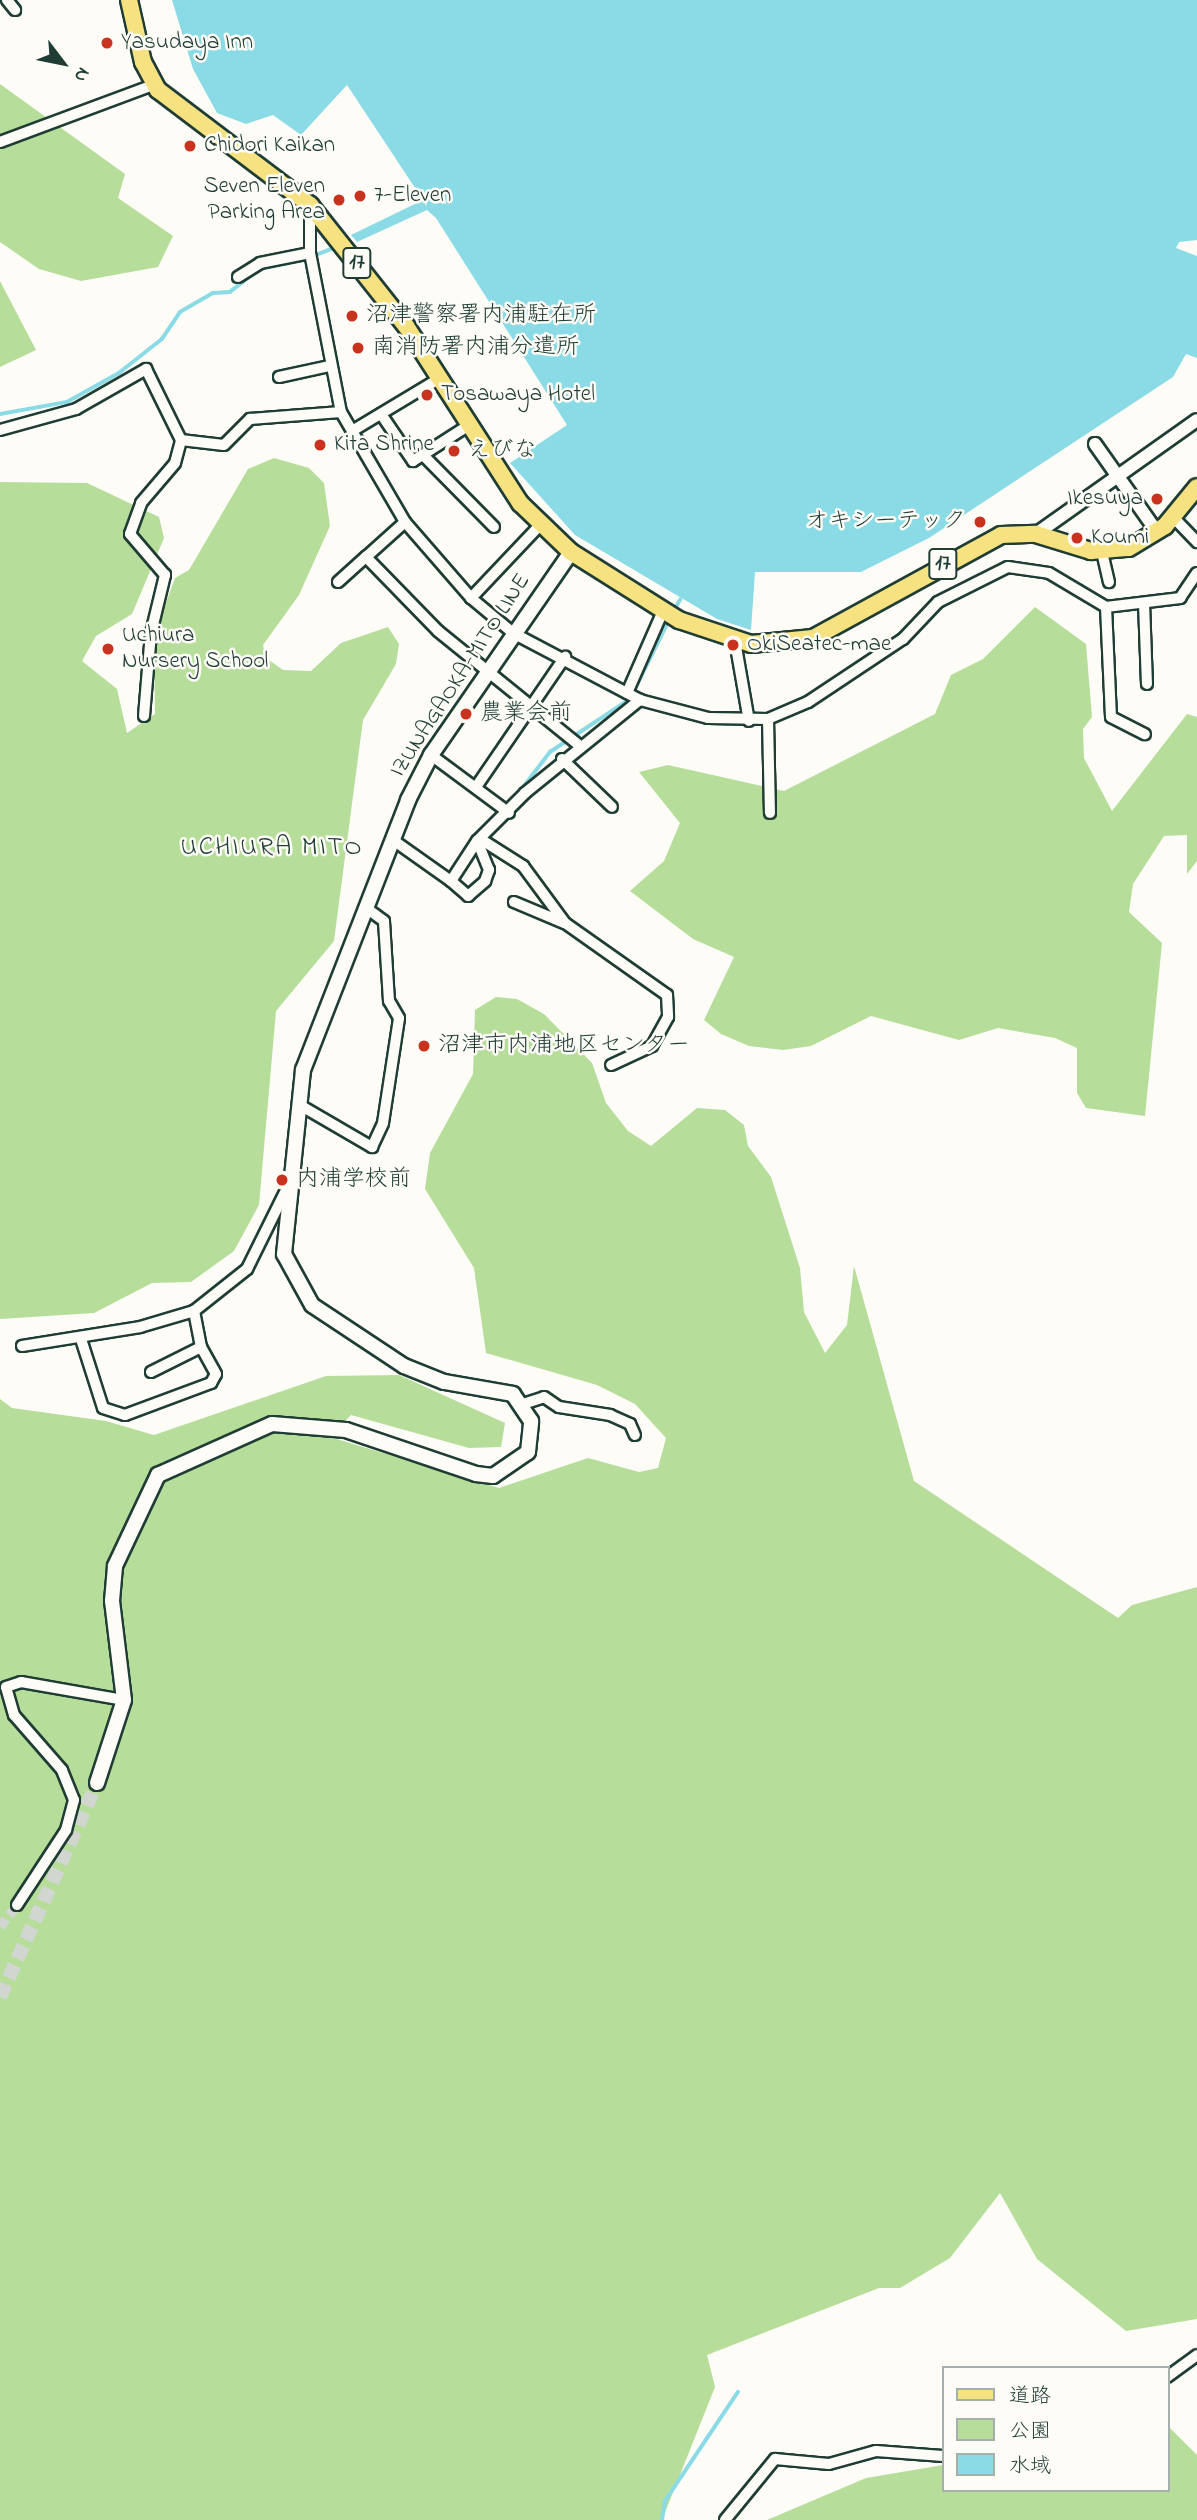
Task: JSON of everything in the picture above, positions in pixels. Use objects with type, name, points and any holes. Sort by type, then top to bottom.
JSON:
[{"type":"main road","points":[[129,0],[153,85]]},
{"type":"main road","name":"17","points":[[153,85],[310,205],[406,326],[466,427],[540,525],[571,552],[679,620],[735,641],[771,644],[829,632],[984,543],[1036,534],[1102,552]]},
{"type":"main road","points":[[1102,552],[1157,533],[1197,487]]},
{"type":"main road","name":"IZUNAGAOKA-MITO LINE","points":[[523,1405],[513,1394],[421,1375],[312,1305],[284,1254],[288,1186],[303,1070],[393,841],[431,755],[571,552]]},
{"type":"main road","points":[[97,1783],[124,1700],[112,1601],[115,1566],[158,1475],[272,1424],[310,1422],[493,1476],[528,1452],[533,1433],[523,1405]]},
{"type":"street","points":[[7,0],[15,10]]},
{"type":"street","points":[[0,142],[153,85]]},
{"type":"street","points":[[310,205],[310,253],[328,366],[341,412],[405,522],[471,598],[513,633],[565,657],[640,700],[708,718],[749,721],[768,719],[808,702],[903,639],[938,602],[1008,567],[1049,573],[1105,607],[1180,598],[1197,573]]},
{"type":"street","points":[[238,277],[260,263],[310,253]]},
{"type":"street","points":[[279,377],[328,366]]},
{"type":"street","points":[[0,430],[76,409],[121,377],[146,369],[181,440],[175,463],[141,503],[130,534],[165,575],[150,633],[144,716]]},
{"type":"street","points":[[352,431],[437,380]]},
{"type":"street","points":[[181,440],[224,445],[250,419],[341,412]]},
{"type":"street","points":[[381,414],[413,461],[466,427]]},
{"type":"street","points":[[1036,534],[1197,420]]},
{"type":"street","points":[[1095,444],[1157,533]]},
{"type":"street","points":[[423,455],[494,527]]},
{"type":"street","points":[[1173,517],[1197,542]]},
{"type":"street","points":[[338,582],[405,522]]},
{"type":"street","points":[[471,598],[540,525]]},
{"type":"street","points":[[1102,552],[1109,582]]},
{"type":"street","points":[[366,557],[487,672],[534,705],[579,745]]},
{"type":"street","points":[[1144,603],[1147,684]]},
{"type":"street","points":[[1105,607],[1111,718],[1144,734]]},
{"type":"street","points":[[627,693],[663,611]]},
{"type":"street","points":[[735,641],[749,721]]},
{"type":"street","points":[[476,787],[565,657]]},
{"type":"street","points":[[451,881],[480,840],[562,759],[640,700]]},
{"type":"street","points":[[768,719],[770,813]]},
{"type":"street","points":[[431,755],[509,813]]},
{"type":"street","points":[[562,759],[612,807]]},
{"type":"street","points":[[393,841],[468,896],[485,881],[489,870],[480,840]]},
{"type":"street","points":[[480,840],[523,866],[565,923]]},
{"type":"street","points":[[514,902],[565,923],[656,987],[671,1005],[652,1046],[611,1065]]},
{"type":"street","points":[[298,1104],[372,1147],[383,1124],[399,1018],[389,1001],[384,921],[366,908]]},
{"type":"street","points":[[22,1346],[81,1339],[194,1311],[247,1269],[288,1186]]},
{"type":"street","points":[[81,1339],[103,1408],[125,1415],[211,1383],[216,1374],[201,1347],[194,1311]]},
{"type":"street","points":[[151,1372],[201,1347]]},
{"type":"street","points":[[523,1405],[544,1397],[559,1407],[610,1415],[630,1424],[635,1435]]},
{"type":"street","points":[[17,1905],[66,1830],[74,1800],[62,1770],[15,1715],[6,1687],[21,1682],[124,1700]]},
{"type":"street","points":[[1169,2376],[1197,2355]]},
{"type":"street","points":[[725,2520],[775,2459],[829,2464],[876,2451],[942,2456]]},
{"type":"green space","points":[[0,84],[125,174],[118,198],[173,236],[158,267],[81,281],[39,269],[0,242]]},
{"type":"green space","points":[[0,281],[36,350],[0,367]]},
{"type":"green space","points":[[274,458],[309,468],[324,483],[330,526],[299,595],[263,645],[266,658],[283,670],[311,671],[341,643],[388,627],[399,644],[396,664],[363,720],[334,941],[276,1011],[259,1205],[234,1251],[191,1282],[152,1283],[94,1313],[0,1319],[0,482],[87,483],[159,517],[164,538],[132,614],[96,636],[82,661],[117,689],[127,733],[155,714],[154,636],[175,578],[189,570],[248,469]]},
{"type":"green space","points":[[1035,607],[1086,644],[1092,717],[1083,729],[1084,758],[1112,811],[1187,714],[1197,717],[1197,861],[1187,874],[1187,835],[1164,836],[1133,884],[1129,912],[1162,943],[1145,1116],[1086,1108],[1077,1093],[1077,1048],[1055,1038],[998,1028],[959,1040],[871,1016],[811,1046],[783,1050],[749,1046],[721,1034],[704,1020],[734,957],[693,939],[630,891],[664,861],[680,823],[639,772],[668,765],[784,791],[935,714],[951,675],[983,659]]},
{"type":"green space","points":[[496,997],[517,999],[544,1014],[592,1063],[606,1103],[628,1131],[651,1146],[697,1108],[725,1110],[744,1125],[748,1146],[771,1177],[800,1268],[804,1312],[825,1353],[847,1325],[854,1266],[914,1481],[1118,1618],[1132,1605],[1197,1587],[1197,2319],[1126,2331],[1037,2259],[1000,2193],[950,2258],[900,2288],[879,2288],[707,2355],[715,2387],[662,2520],[0,2520],[0,1399],[12,1408],[106,1421],[154,1435],[326,1376],[399,1375],[505,1423],[501,1447],[469,1448],[351,1415],[330,1437],[499,1488],[588,1458],[639,1472],[658,1468],[666,1438],[635,1404],[597,1385],[486,1353],[474,1268],[425,1189],[430,1153],[473,1074],[475,1010]]},
{"type":"green space","points":[[1169,2427],[1197,2455],[1197,2520],[767,2520],[866,2478],[942,2465],[942,2492],[1169,2492]]},
{"type":"water","points":[[172,0],[1197,0],[1197,240],[1179,242],[1176,248],[1197,256],[1197,358],[1186,354],[1173,377],[929,538],[861,572],[755,572],[751,630],[717,619],[575,535],[510,463],[567,425],[436,218],[427,210],[357,242],[351,235],[423,200],[347,85],[301,135],[273,115],[246,124],[217,113],[193,69]]},
{"type":"waterway","points":[[316,255],[333,248]]},
{"type":"waterway","points":[[0,414],[67,402],[119,373],[162,339],[180,312],[213,293],[230,292],[259,269],[304,260]]},
{"type":"waterway","points":[[674,610],[680,600]]},
{"type":"waterway","points":[[518,794],[550,752],[630,699],[669,620]]},
{"type":"waterway","points":[[662,2520],[665,2501],[738,2392]]},
{"type":"tunnel","points":[[0,1997],[97,1783]]},
{"type":"tunnel","points":[[0,1927],[17,1905]]},
{"type":"place","name":"Yasudaya Inn","points":[[107,43]]},
{"type":"place","name":"Chidori Kaikan","points":[[190,146]]},
{"type":"place","name":"7-Eleven","points":[[360,196]]},
{"type":"place","name":"Seven Eleven Parking Area","points":[[339,200]]},
{"type":"place","name":"沼津警察署内浦駐在所","points":[[352,316]]},
{"type":"place","name":"南消防署内浦分遣所","points":[[358,348]]},
{"type":"place","name":"Tosawaya Hotel","points":[[427,395]]},
{"type":"place","name":"Kita Shrine","points":[[320,445]]},
{"type":"place","name":"えびな","points":[[454,451]]},
{"type":"place","name":"Ikesuya","points":[[1157,499]]},
{"type":"place","name":"オキシーテック","points":[[980,522]]},
{"type":"place","name":"Koumi","points":[[1077,538]]},
{"type":"place","name":"OkiSeatec-mae","points":[[733,645]]},
{"type":"place","name":"Uchiura Nursery School","points":[[108,649]]},
{"type":"place","name":"農業会前","points":[[466,714]]},
{"type":"place","name":"沼津市内浦地区センター","points":[[424,1046]]},
{"type":"place","name":"内浦学校前","points":[[282,1180]]},
{"type":"district","name":"UCHIURA MITO","points":[[272,849]]}]
